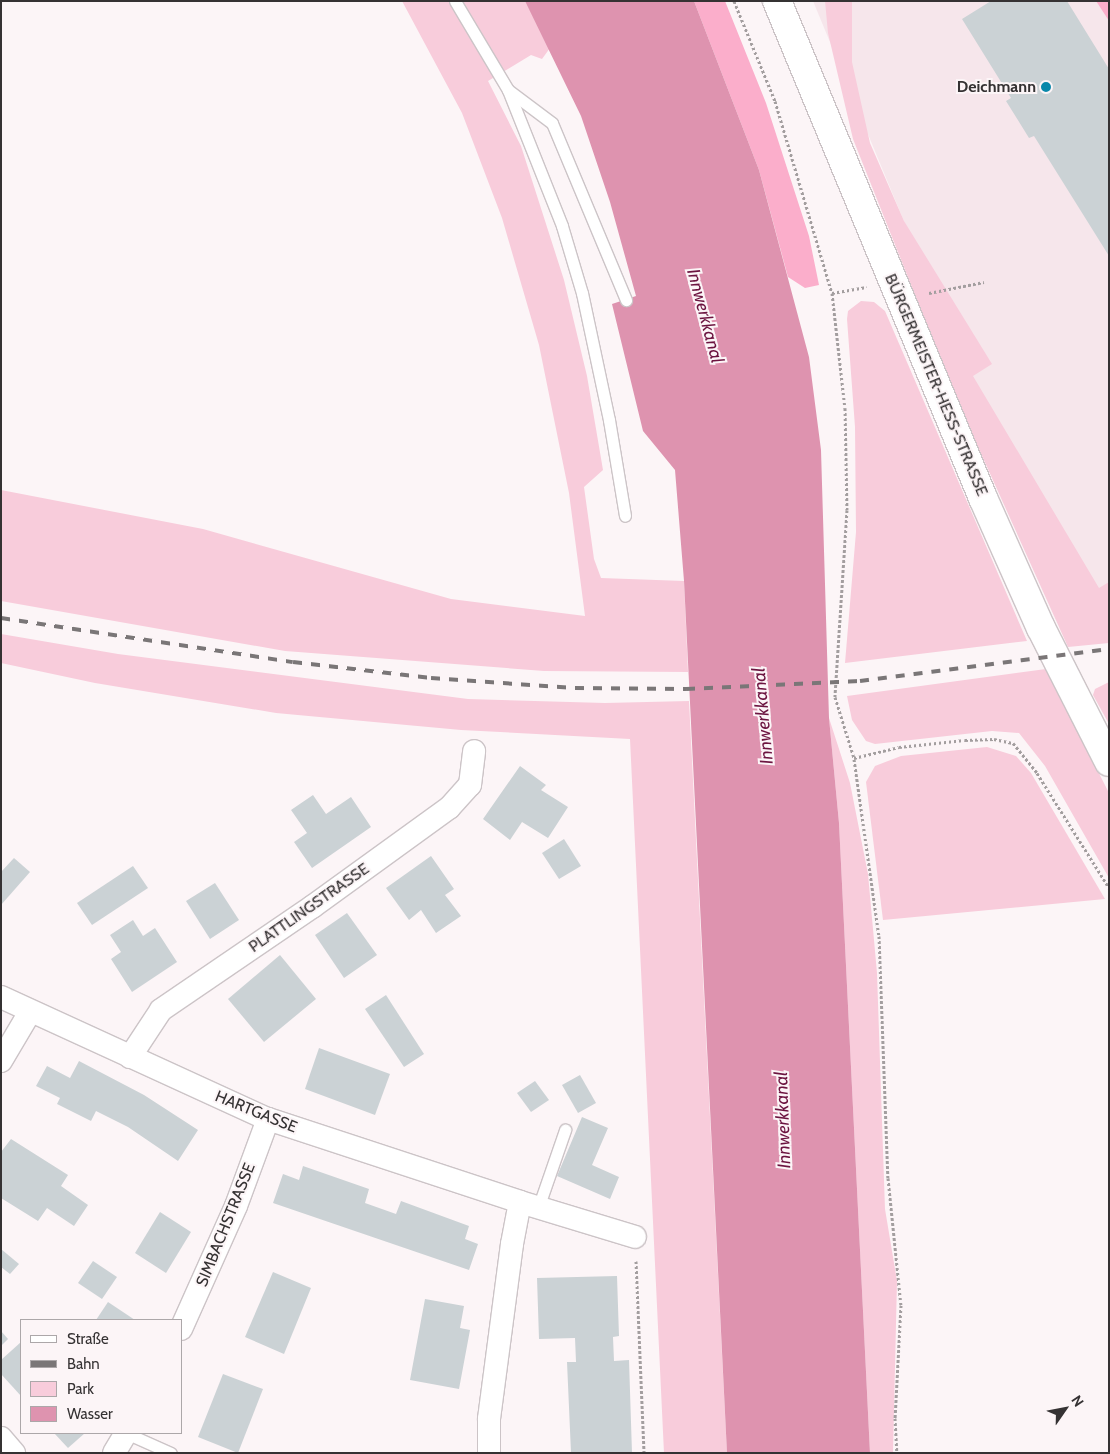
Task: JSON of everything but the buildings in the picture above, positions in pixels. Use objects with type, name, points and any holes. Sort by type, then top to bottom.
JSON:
[{"type":"main road","name":"BÜRGERMEISTER-HESS-STRASSE","points":[[777,1],[892,282],[1041,628],[1109,762]]},
{"type":"street","name":"PLATTLINGSTRASSE","points":[[130,1057],[160,1010],[312,907],[449,808],[470,785],[474,751]]},
{"type":"street","name":"HARTGASSE","points":[[1,997],[268,1120],[529,1205],[635,1237]]},
{"type":"street","points":[[1,1060],[30,1012]]},
{"type":"street","name":"SIMBACHSTRASSE","points":[[182,1327],[236,1206],[268,1120]]},
{"type":"street","points":[[488,1453],[490,1409],[529,1205]]},
{"type":"street","points":[[114,1453],[125,1434]]},
{"type":"street","points":[[1,1438],[14,1453]]},
{"type":"lane","points":[[455,1],[508,90],[562,226],[582,293],[609,420],[625,516]]},
{"type":"lane","points":[[508,90],[552,123],[626,300]]},
{"type":"lane","points":[[529,1205],[565,1130]]},
{"type":"lane","points":[[128,1434],[172,1453]]},
{"type":"path","points":[[734,1],[775,100],[809,207],[832,293],[845,408],[847,510],[835,696],[854,758],[879,936],[888,1178],[901,1305],[895,1418],[897,1453]]},
{"type":"path","points":[[832,293],[892,282],[916,285],[931,294],[984,282]]},
{"type":"path","points":[[854,758],[899,748],[965,740],[994,739],[1013,743],[1037,773],[1109,888]]},
{"type":"path","points":[[635,1237],[644,1453]]},
{"type":"shaded area","points":[[694,1],[725,1],[766,103],[809,236],[819,285],[805,288],[788,277],[759,170]]},
{"type":"shaded area","points":[[813,1],[1096,1],[1109,21],[1109,609],[967,374]]},
{"type":"shaded area","points":[[1096,1],[1109,1],[1109,21]]},
{"type":"green space","points":[[402,1],[525,1],[550,48],[542,59],[531,55],[488,81],[521,146],[564,280],[587,376],[603,470],[584,487],[594,559],[601,578],[684,581],[688,672],[544,671],[285,651],[1,601],[1,490],[203,529],[451,599],[585,616],[569,493],[539,345],[502,218],[462,113]]},
{"type":"green space","points":[[825,1],[852,1],[852,62],[870,143],[904,221],[992,364],[973,376],[1099,588],[1109,582],[1109,643],[1068,647],[956,398],[853,139],[828,33]]},
{"type":"green space","points":[[861,301],[874,302],[885,311],[1027,641],[845,663],[856,532],[855,427],[847,319],[848,311]]},
{"type":"green space","points":[[1,634],[118,654],[468,699],[605,703],[689,701],[727,1453],[664,1453],[630,739],[461,730],[276,713],[95,683],[1,663]]},
{"type":"green space","points":[[1046,669],[1109,793],[1109,878],[1045,766],[1019,733],[992,731],[875,744],[866,741],[852,720],[847,696]]},
{"type":"green space","points":[[1109,682],[1109,724],[1093,695],[1095,689]]},
{"type":"green space","points":[[829,718],[850,783],[868,874],[877,973],[885,1209],[897,1281],[893,1453],[870,1453],[839,823]]},
{"type":"green space","points":[[987,747],[1016,756],[1031,773],[1105,899],[883,920],[866,782],[875,766],[901,756]]},
{"type":"water","name":"Innwerkkanal","points":[[525,1],[694,1],[759,170],[809,357],[821,450],[829,718],[839,823],[870,1453],[727,1453],[684,581],[675,470],[643,431],[612,304],[636,296],[610,202],[581,116]]},
{"type":"railway","points":[[1,618],[293,662],[431,678],[575,688],[686,689],[860,681],[1109,649]]},
{"type":"place","name":"Deichmann","points":[[1046,87]]}]
